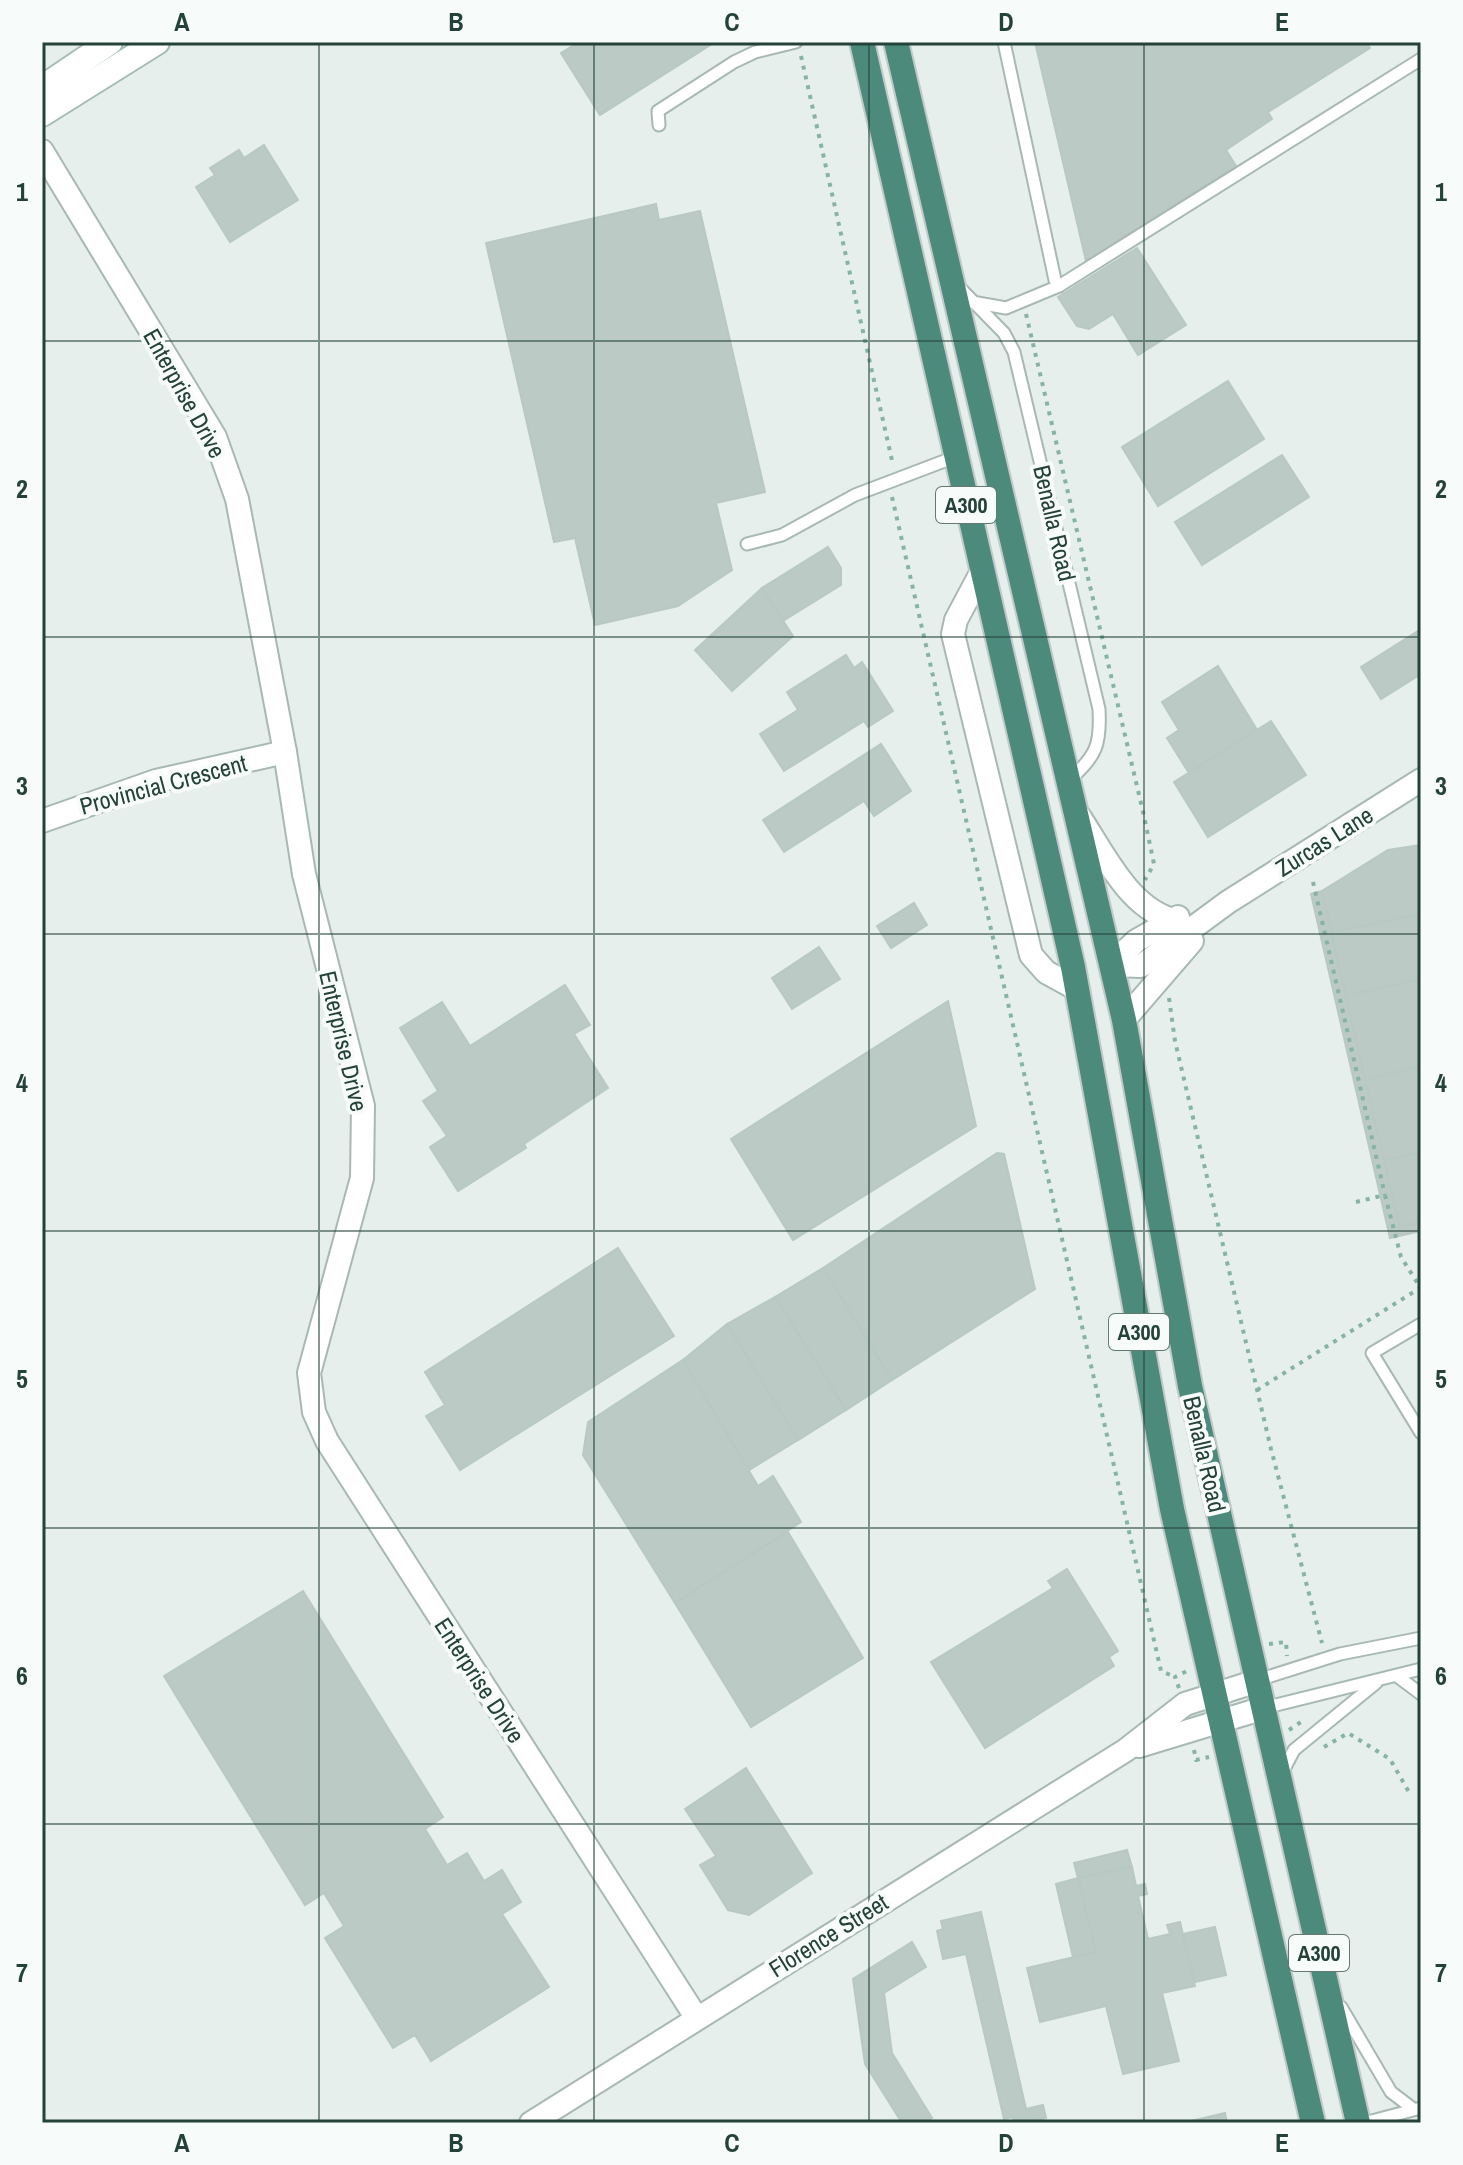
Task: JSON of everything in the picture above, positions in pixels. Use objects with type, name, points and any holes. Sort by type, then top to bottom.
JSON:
[{"type":"highway","name":"Benalla Road","points":[[862,42],[1075,978],[1164,1469],[1313,2123]]},
{"type":"highway","name":"Benalla Road","points":[[896,43],[1124,1020],[1177,1322],[1358,2123]]},
{"type":"highway","points":[[955,457],[967,445],[981,405]]},
{"type":"highway","points":[[1075,978],[1111,965]]},
{"type":"main road","points":[[42,88],[110,42]]},
{"type":"main road","points":[[42,114],[157,42]]},
{"type":"street","name":"Enterprise Drive","points":[[42,151],[215,437],[237,499],[285,752],[304,874],[363,1106],[362,1178],[309,1373],[314,1412],[327,1441],[696,2017]]},
{"type":"street","points":[[981,573],[956,620],[953,634],[1031,955],[1046,972],[1075,978]]},
{"type":"street","name":"Provincial Crescent","points":[[42,821],[156,781],[285,752]]},
{"type":"street","name":"Zurcas Lane","points":[[1111,965],[1141,966],[1228,902],[1421,780]]},
{"type":"street","points":[[1076,812],[1137,899],[1153,914],[1170,919]]},
{"type":"street","name":"Zurcas Lane","points":[[1111,965],[1136,941],[1170,919],[1228,902]]},
{"type":"street","name":"Zurcas Lane","points":[[1124,1020],[1228,902]]},
{"type":"street","name":"Florence Street","points":[[531,2123],[1126,1750],[1185,1704],[1257,1681]]},
{"type":"street","name":"Florence Street","points":[[1126,1750],[1264,1708]]},
{"type":"lane","points":[[659,125],[658,111],[734,62],[755,52],[797,42]]},
{"type":"lane","points":[[1004,42],[1055,280],[1059,286]]},
{"type":"lane","points":[[971,302],[1006,308],[1059,286],[1421,59]]},
{"type":"lane","name":"Benalla Road","points":[[951,277],[971,302],[1004,333],[1014,352],[1099,709],[1100,731],[1094,756],[1069,781]]},
{"type":"lane","points":[[747,544],[782,535],[855,495],[955,457]]},
{"type":"lane","points":[[1421,1324],[1372,1353],[1421,1433]]},
{"type":"lane","points":[[1257,1681],[1340,1654],[1421,1638]]},
{"type":"lane","points":[[1264,1708],[1421,1669]]},
{"type":"lane","points":[[1397,1676],[1421,1694]]},
{"type":"lane","points":[[1280,1783],[1284,1764],[1294,1750],[1380,1680]]},
{"type":"lane","points":[[1325,1979],[1391,2092],[1416,2108]]},
{"type":"lane","points":[[1364,2123],[1416,2108]]},
{"type":"path","points":[[797,42],[896,479],[892,495],[1161,1671],[1175,1677]]},
{"type":"path","points":[[1257,1390],[1420,1288],[1401,1257],[1313,882]]},
{"type":"path","points":[[1169,998],[1175,1041],[1257,1390],[1323,1649]]},
{"type":"path","points":[[1356,1202],[1385,1195]]},
{"type":"path","points":[[1415,1278],[1421,1274]]},
{"type":"building","points":[[579,42],[715,42],[600,115],[561,53]]},
{"type":"building","points":[[1035,42],[1366,42],[1370,48],[1268,112],[1272,119],[1226,150],[1236,166],[1086,261]]},
{"type":"building","points":[[264,145],[298,200],[230,242],[196,187],[215,175],[210,168],[239,150],[244,158]]},
{"type":"building","points":[[656,204],[659,220],[700,211],[765,492],[716,503],[732,570],[678,606],[595,625],[575,538],[554,542],[486,243]]},
{"type":"building","points":[[1137,248],[1186,325],[1138,355],[1113,314],[1089,329],[1077,326],[1058,297]]},
{"type":"building","points":[[1228,381],[1264,439],[1158,506],[1122,447]]},
{"type":"building","points":[[1282,455],[1309,497],[1202,565],[1175,522]]},
{"type":"building","points":[[828,547],[841,568],[841,585],[783,621],[762,588]]},
{"type":"building","points":[[762,588],[793,636],[732,691],[695,650]]},
{"type":"building","points":[[1421,629],[1421,674],[1381,699],[1361,667]]},
{"type":"building","points":[[846,655],[854,668],[862,662],[893,711],[868,727],[864,721],[784,771],[760,734],[798,710],[787,692]]},
{"type":"building","points":[[1218,666],[1257,730],[1189,773],[1167,738],[1179,730],[1162,702]]},
{"type":"building","points":[[1271,721],[1306,775],[1208,837],[1174,782]]},
{"type":"building","points":[[881,744],[911,791],[874,816],[864,801],[784,852],[763,820]]},
{"type":"building","points":[[1421,845],[1421,914],[1331,932],[1322,891],[1388,850]]},
{"type":"building","points":[[1322,891],[1400,1227],[1421,1222],[1421,1231],[1390,1238],[1311,894]]},
{"type":"building","points":[[914,903],[927,925],[891,948],[877,926]]},
{"type":"building","points":[[1421,914],[1421,979],[1346,996],[1331,932]]},
{"type":"building","points":[[819,947],[840,979],[792,1009],[772,978]]},
{"type":"building","points":[[1421,979],[1421,1066],[1365,1080],[1346,996]]},
{"type":"building","points":[[565,985],[590,1025],[574,1034],[608,1088],[524,1144],[526,1148],[458,1191],[430,1147],[447,1136],[423,1101],[438,1091],[400,1028],[442,1002],[470,1046]]},
{"type":"building","points":[[948,1001],[976,1126],[793,1240],[731,1139]]},
{"type":"building","points":[[1421,1066],[1421,1153],[1384,1160],[1365,1080]]},
{"type":"building","points":[[997,1153],[1004,1154],[1035,1289],[892,1380],[823,1268]]},
{"type":"building","points":[[1421,1153],[1421,1222],[1400,1227],[1384,1160]]},
{"type":"building","points":[[618,1248],[674,1336],[460,1470],[426,1416],[445,1405],[425,1372]]},
{"type":"building","points":[[823,1268],[892,1380],[846,1410],[775,1297]]},
{"type":"building","points":[[775,1297],[846,1410],[798,1440],[727,1324]]},
{"type":"building","points":[[727,1324],[798,1440],[749,1470],[683,1360]]},
{"type":"building","points":[[683,1360],[758,1486],[773,1476],[801,1522],[675,1603],[583,1455],[588,1422]]},
{"type":"building","points":[[788,1532],[863,1658],[751,1727],[675,1603]]},
{"type":"building","points":[[1067,1569],[1118,1651],[1109,1657],[1114,1666],[985,1748],[931,1662],[1053,1588],[1048,1581]]},
{"type":"building","points":[[303,1591],[443,1817],[425,1829],[447,1865],[467,1853],[484,1881],[502,1870],[521,1902],[502,1914],[549,1987],[431,2061],[415,2035],[393,2048],[325,1938],[344,1926],[324,1893],[305,1905],[164,1676]]},
{"type":"building","points":[[746,1768],[812,1873],[749,1915],[728,1910],[700,1865],[716,1856],[685,1809]]},
{"type":"building","points":[[1127,1850],[1132,1867],[1078,1878],[1074,1863]]},
{"type":"building","points":[[1132,1867],[1136,1886],[1145,1884],[1147,1894],[1138,1896],[1148,1939],[1170,1934],[1167,1925],[1180,1922],[1195,1986],[1162,1993],[1179,2061],[1123,2074],[1106,2006],[1040,2022],[1027,1968],[1096,1952],[1078,1878]]},
{"type":"building","points":[[1078,1878],[1096,1952],[1073,1957],[1056,1884]]},
{"type":"building","points":[[981,1912],[1026,2109],[1043,2105],[1046,2118],[1025,2123],[1014,2123],[1013,2117],[1004,2119],[966,1954],[943,1959],[937,1931],[943,1929],[941,1921]]},
{"type":"building","points":[[1215,1927],[1226,1975],[1195,1982],[1183,1934]]},
{"type":"building","points":[[912,1942],[926,1967],[884,1993],[892,2053],[932,2118],[924,2123],[902,2123],[865,2064],[853,1979]]},
{"type":"building","points":[[1225,2113],[1227,2123],[1183,2123]]}]
